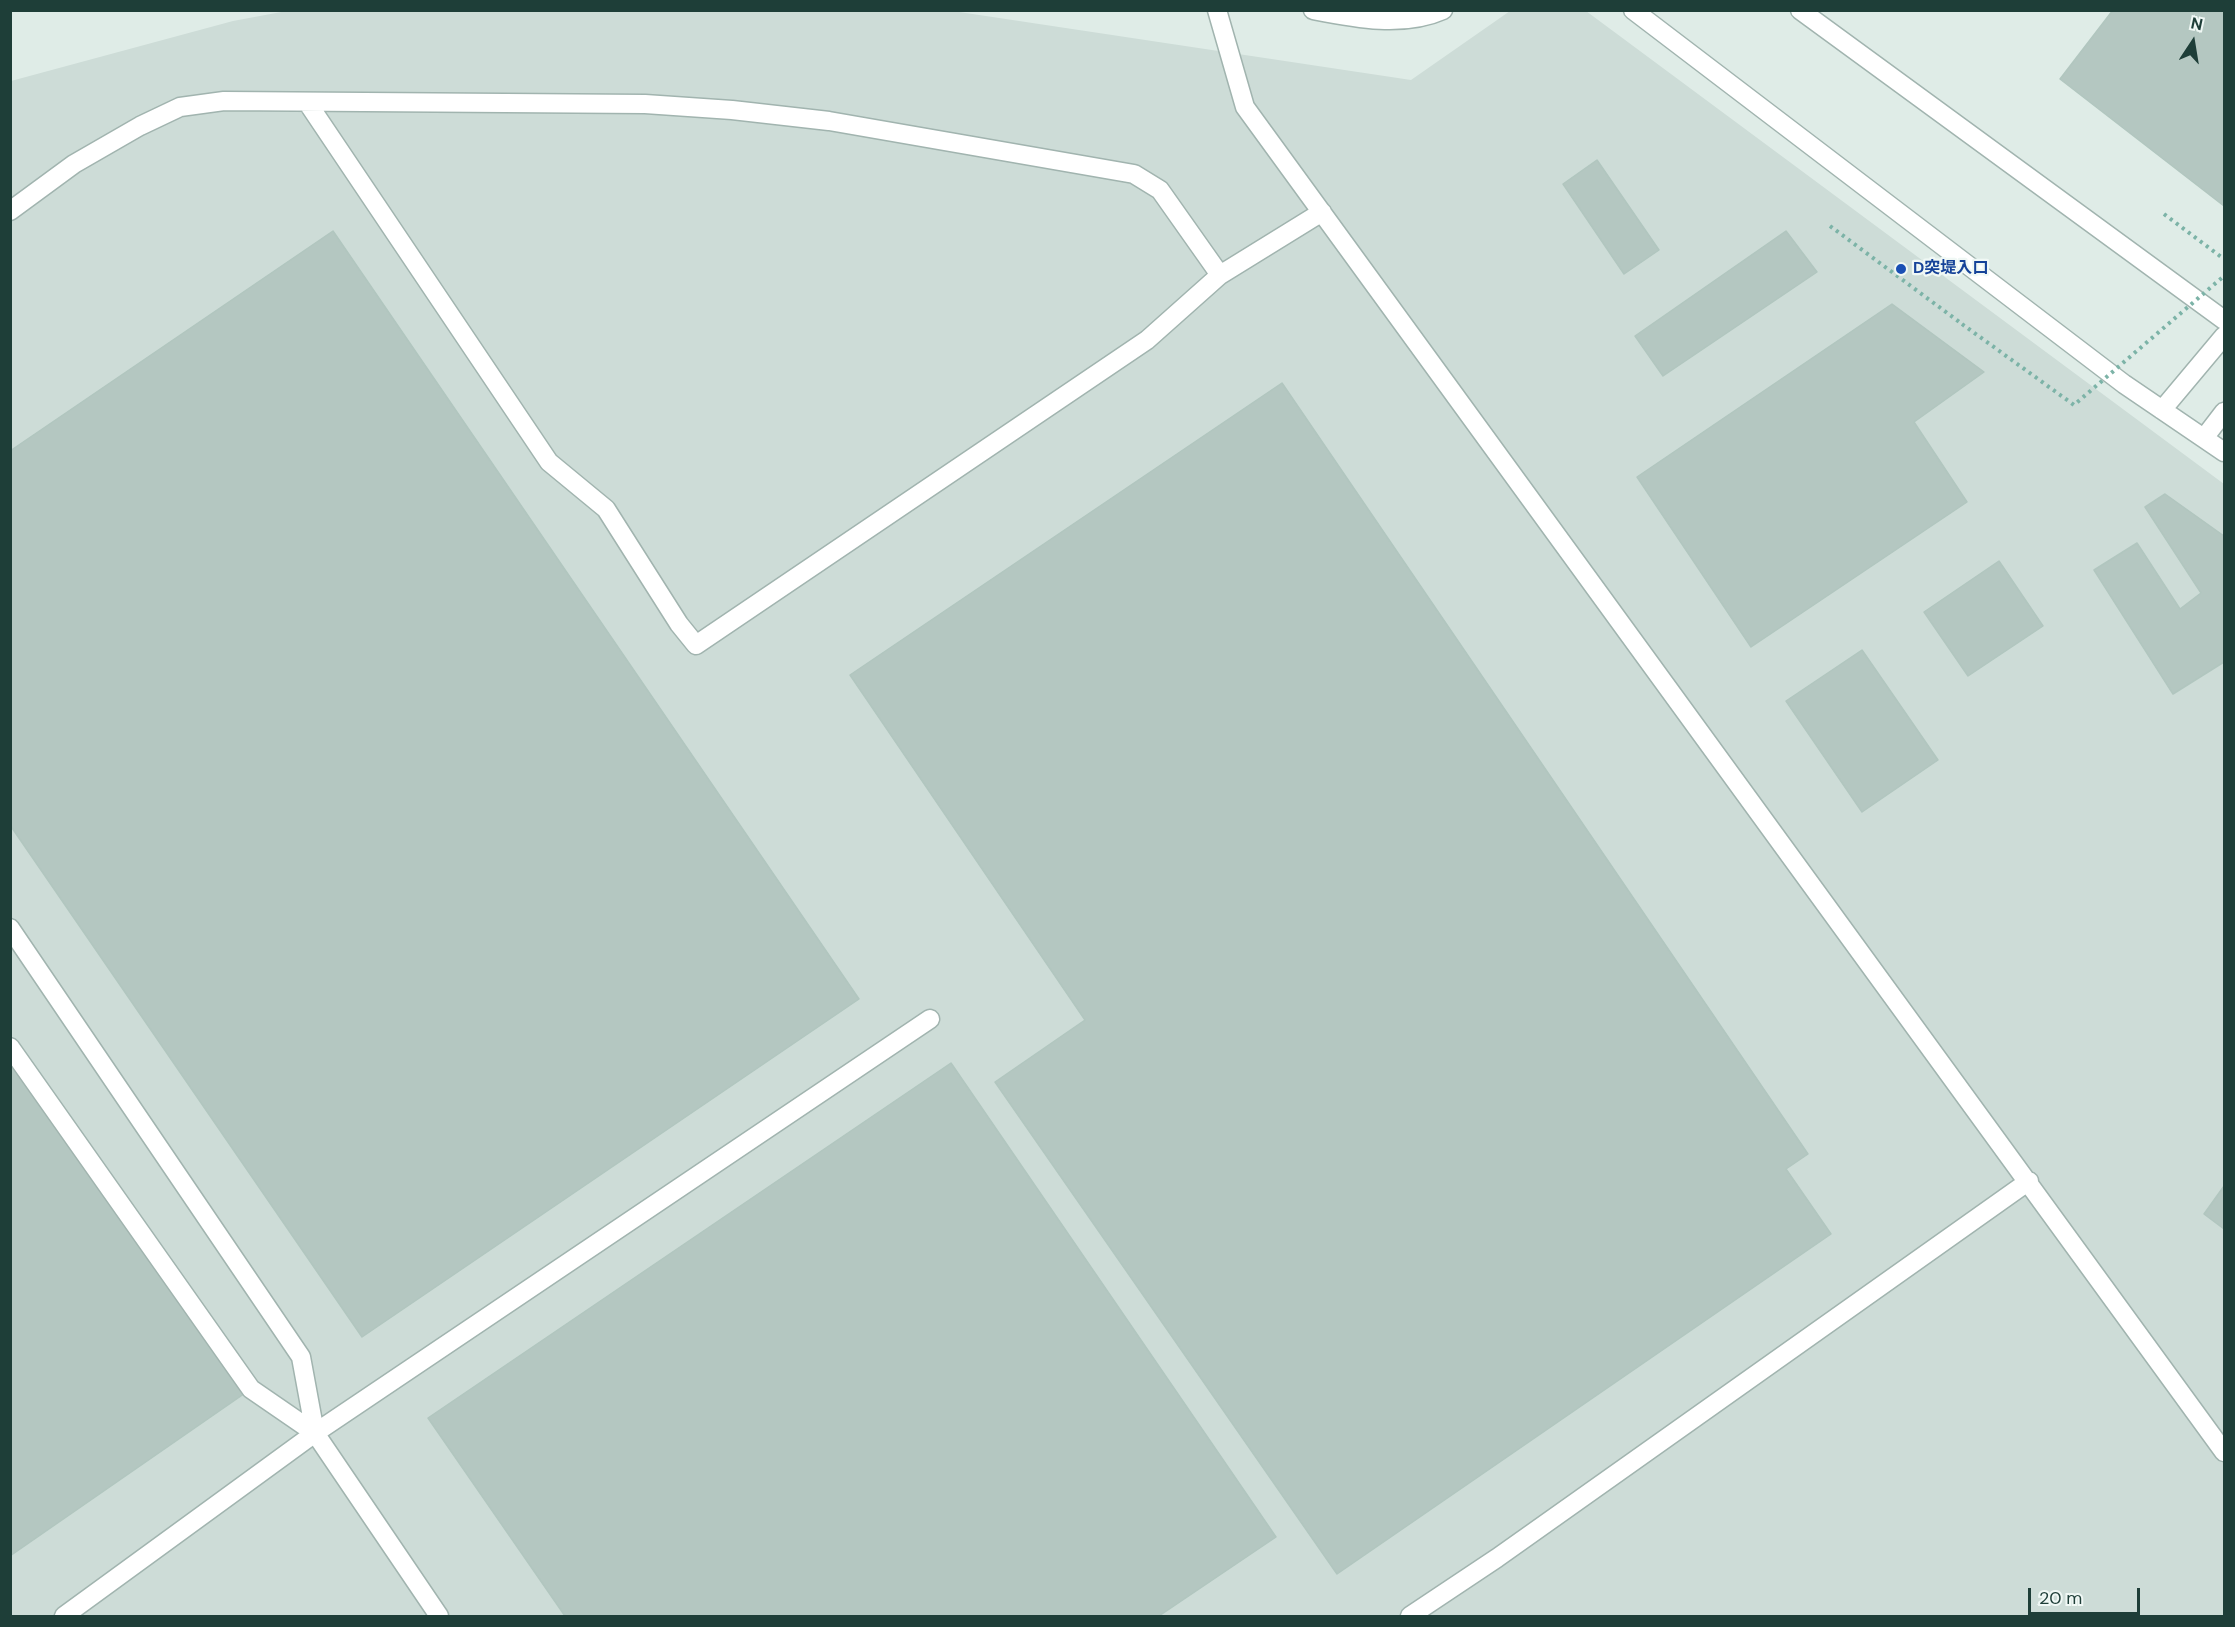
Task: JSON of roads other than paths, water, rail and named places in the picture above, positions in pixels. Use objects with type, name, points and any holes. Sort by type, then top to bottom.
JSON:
[{"type":"street","points":[[1217,10],[1245,107],[2030,1181],[2224,1452]]},
{"type":"street","points":[[1313,10],[1385,20],[1427,17],[1443,10]]},
{"type":"street","points":[[1633,10],[2162,410],[2224,453]]},
{"type":"street","points":[[1800,10],[2224,320]]},
{"type":"street","points":[[10,211],[74,164],[180,107],[224,101],[645,105],[732,110],[829,121],[1134,174],[1160,190],[1220,275]]},
{"type":"street","points":[[307,102],[549,462],[606,510],[696,645],[1147,340],[1220,275],[1322,212]]},
{"type":"street","points":[[2162,410],[2224,336]]},
{"type":"street","points":[[2204,438],[2224,412]]},
{"type":"street","points":[[10,928],[301,1357],[315,1433]]},
{"type":"street","points":[[64,1617],[315,1433],[930,1019]]},
{"type":"street","points":[[10,1047],[251,1389],[315,1433],[439,1617]]},
{"type":"street","points":[[1410,1617],[2030,1181]]},
{"type":"place","name":"D突堤入口","points":[[1901,269]]}]
